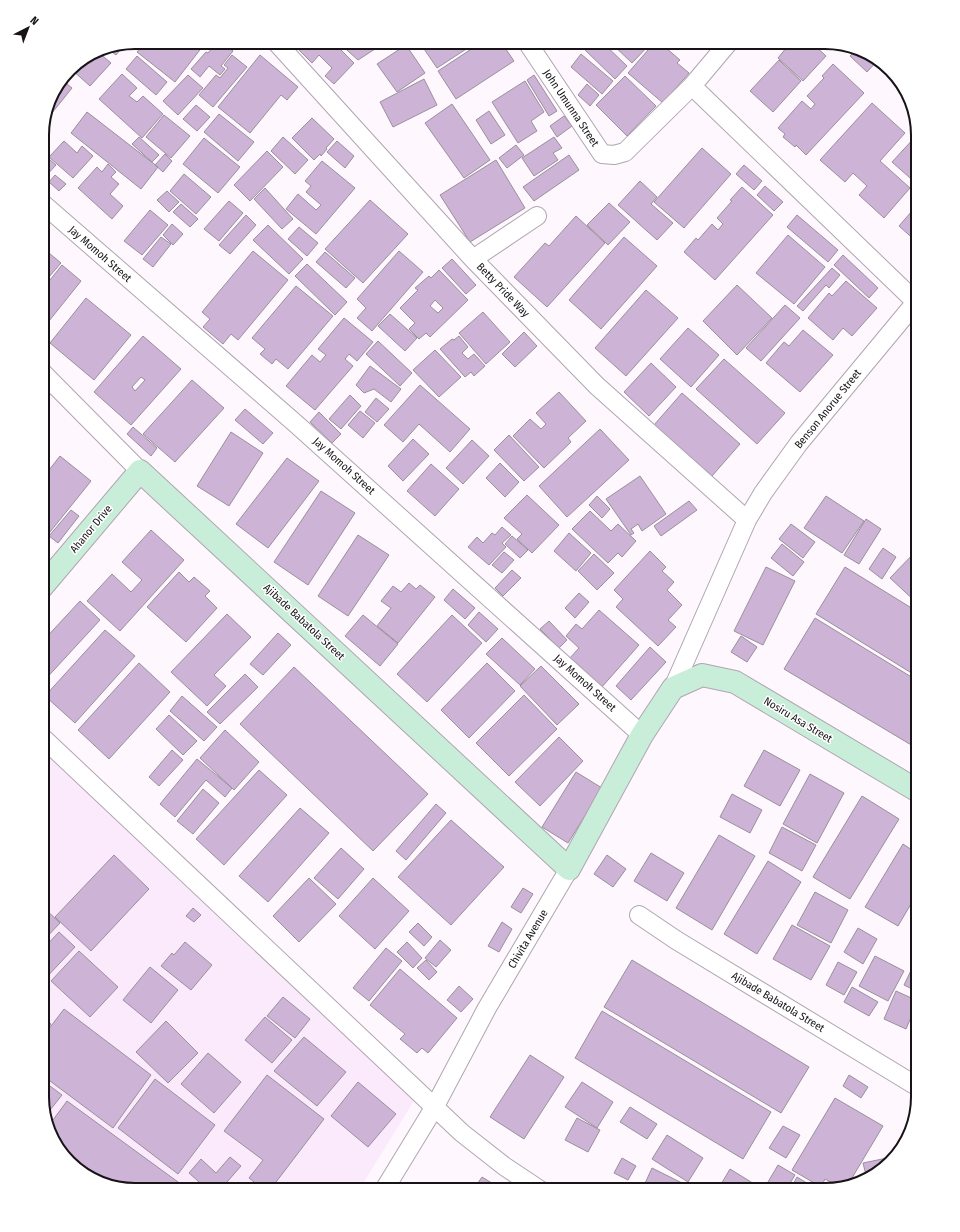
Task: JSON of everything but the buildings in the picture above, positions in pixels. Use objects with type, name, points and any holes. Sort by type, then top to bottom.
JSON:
[{"type":"street","name":"Betty Pride Way","points":[[282,49],[473,259],[597,386],[747,520]]},
{"type":"street","name":"John Umunna Street","points":[[532,49],[602,154],[614,155],[625,152],[692,86]]},
{"type":"street","points":[[723,49],[692,86],[911,297]]},
{"type":"street","name":"Jay Momoh Street","points":[[49,209],[296,422],[642,735]]},
{"type":"street","points":[[473,259],[537,216]]},
{"type":"street","name":"Benson Anorue Street","points":[[673,688],[747,520],[763,493],[799,443],[911,310]]},
{"type":"street","name":"Ajibade Babatola Street","points":[[49,387],[569,869]]},
{"type":"street","name":"Ahanor Drive","points":[[49,579],[140,471]]},
{"type":"street","name":"Nosiru Asa Street","points":[[673,688],[702,675],[735,682],[911,787]]},
{"type":"street","name":"Chivita Avenue","points":[[388,1183],[434,1108],[487,1008],[569,869],[642,735],[673,688]]},
{"type":"street","points":[[49,744],[434,1108],[468,1138],[504,1166],[530,1183]]},
{"type":"street","name":"Ajibade Babatola Street","points":[[638,915],[676,940],[911,1083]]},
{"type":"shaded area","points":[[49,758],[415,1099],[363,1183],[135,1183],[107,1178],[97,1174],[78,1162],[70,1154],[58,1135],[51,1114],[49,1097]]}]
